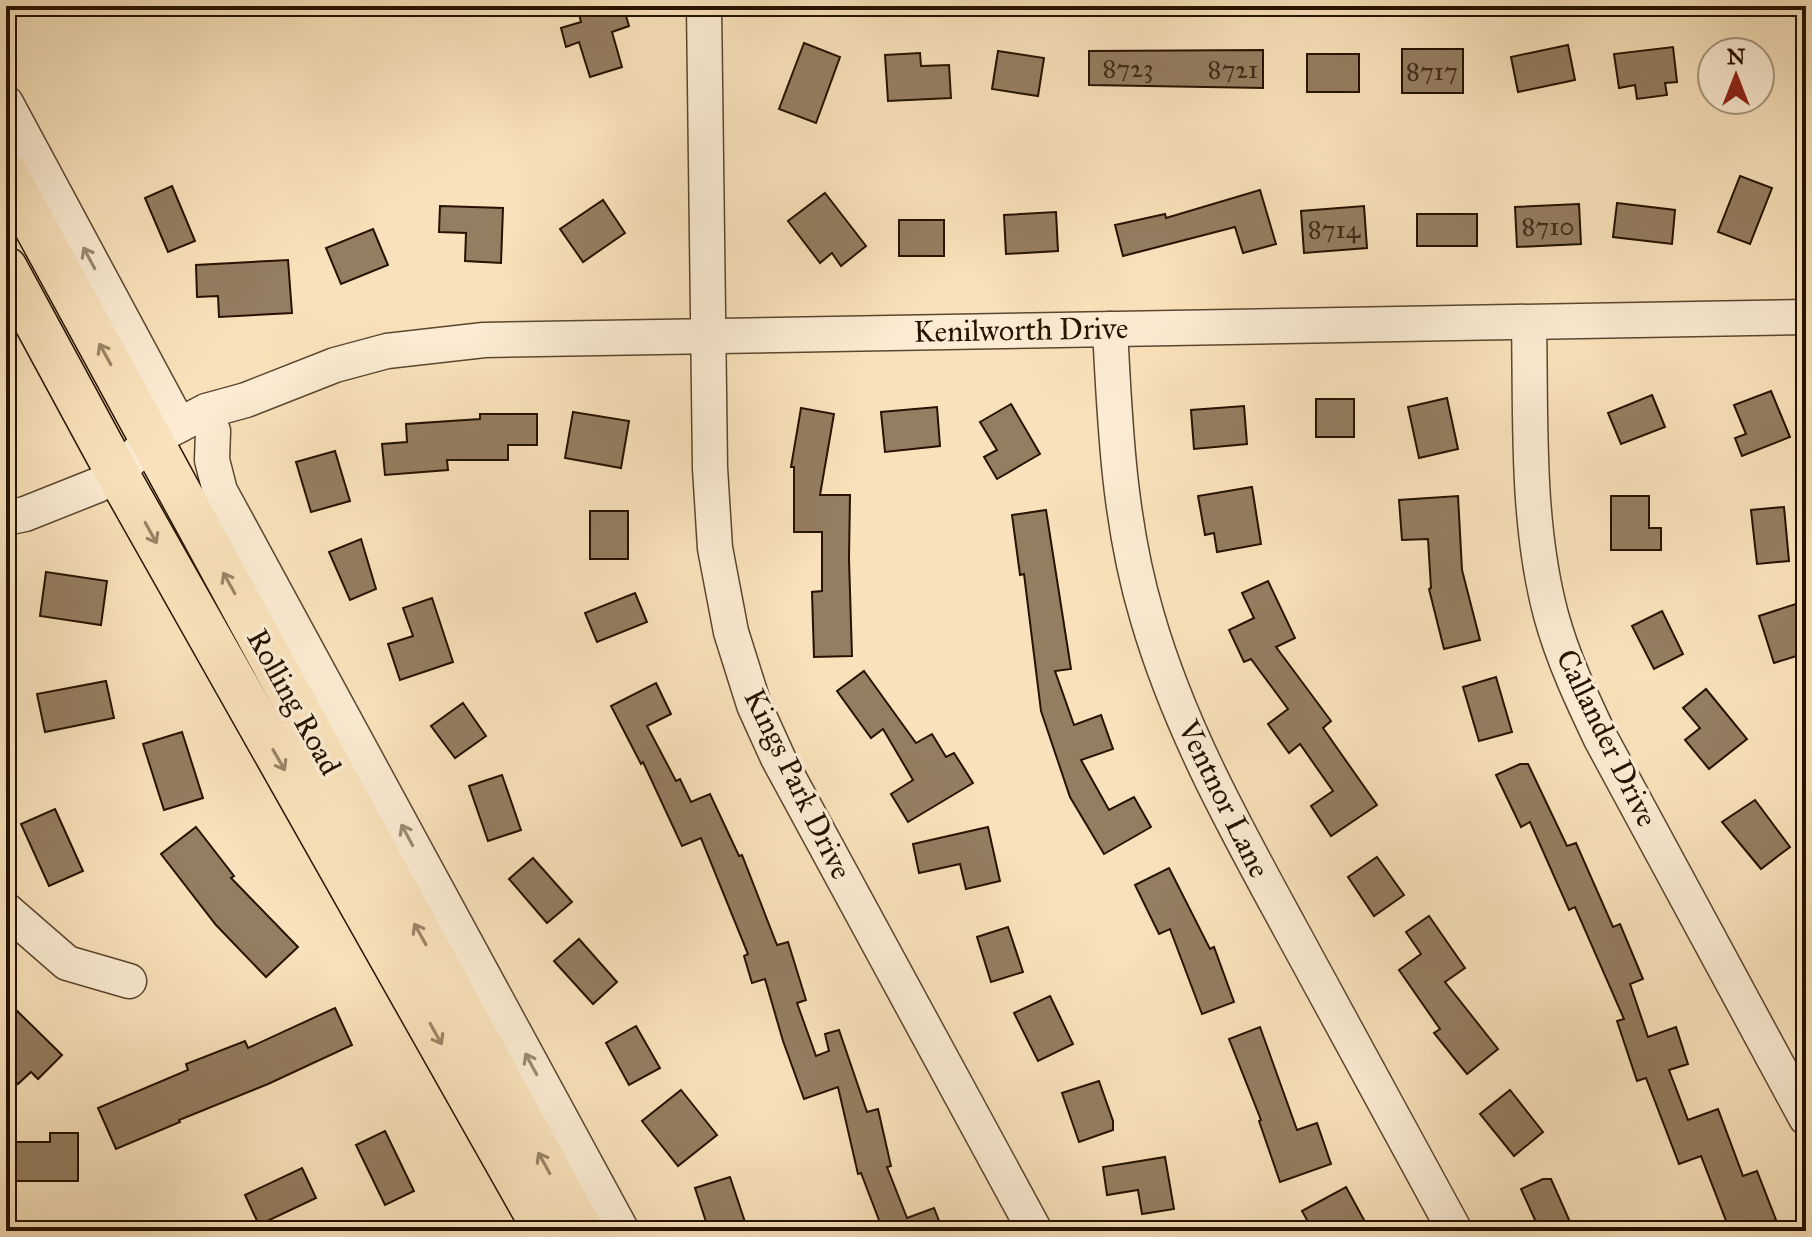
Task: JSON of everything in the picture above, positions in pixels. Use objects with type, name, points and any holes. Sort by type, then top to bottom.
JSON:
[{"type":"main road","name":"Rolling Road","points":[[6,173],[165,443],[582,1231]]},
{"type":"main road","name":"Rolling Road","points":[[6,268],[117,473],[545,1231]]},
{"type":"street","name":"Kings Park Drive","points":[[704,6],[710,468],[715,548],[731,632],[754,705],[785,772],[1035,1231]]},
{"type":"street","name":"Rolling Road","points":[[6,103],[165,443]]},
{"type":"street","name":"Kenilworth Drive","points":[[6,518],[71,497],[117,473],[165,443],[206,411],[246,400],[335,365],[387,351],[431,344],[484,340],[1806,317]]},
{"type":"street","name":"Callander Drive","points":[[1529,323],[1536,539],[1551,614],[1571,675],[1601,739],[1806,1118]]},
{"type":"street","name":"Ventnor Lane","points":[[1110,329],[1117,464],[1127,535],[1147,616],[1183,718],[1227,811],[1455,1231]]},
{"type":"street","name":"Kenilworth Drive","points":[[165,443],[213,431],[246,400]]},
{"type":"street","name":"Rolling Road","points":[[213,431],[212,460],[220,491],[622,1231]]},
{"type":"street","points":[[6,910],[67,963],[129,981]]},
{"type":"building","points":[[577,6],[604,6],[606,14],[624,9],[629,26],[612,32],[622,67],[590,77],[579,42],[566,47],[561,28],[581,22]]},
{"type":"building","points":[[804,43],[840,57],[816,123],[779,109]]},
{"type":"building","points":[[1568,45],[1575,80],[1518,92],[1511,57]]},
{"type":"building","points":[[1673,47],[1677,82],[1665,83],[1667,95],[1637,99],[1635,85],[1619,88],[1614,54]]},
{"type":"building","points":[[1402,49],[1463,49],[1463,93],[1402,93]]},
{"type":"building","points":[[1263,50],[1263,88],[1089,85],[1089,51]]},
{"type":"building","points":[[998,51],[1044,58],[1038,96],[992,89]]},
{"type":"building","points":[[920,53],[921,66],[949,65],[951,98],[888,101],[885,55]]},
{"type":"building","points":[[1307,54],[1359,54],[1359,92],[1307,92]]},
{"type":"building","points":[[1740,176],[1772,188],[1750,244],[1718,232]]},
{"type":"building","points":[[172,186],[195,241],[168,252],[145,198]]},
{"type":"building","points":[[1260,190],[1276,244],[1243,253],[1235,227],[1123,256],[1115,225],[1165,214],[1166,218]]},
{"type":"building","points":[[825,193],[866,246],[841,266],[832,253],[820,263],[788,221]]},
{"type":"building","points":[[603,200],[625,233],[583,262],[560,229]]},
{"type":"building","points":[[1617,203],[1675,210],[1672,244],[1613,237]]},
{"type":"building","points":[[1579,204],[1581,244],[1517,247],[1515,207]]},
{"type":"building","points":[[440,206],[503,208],[501,263],[465,261],[466,233],[439,232]]},
{"type":"building","points":[[1364,206],[1367,248],[1304,253],[1301,211]]},
{"type":"building","points":[[1056,212],[1058,251],[1006,254],[1004,215]]},
{"type":"building","points":[[1417,214],[1477,214],[1477,246],[1417,246]]},
{"type":"building","points":[[899,220],[944,220],[944,256],[899,256]]},
{"type":"building","points":[[373,229],[388,265],[341,284],[326,248]]},
{"type":"building","points":[[288,260],[292,313],[219,317],[218,296],[197,297],[196,265]]},
{"type":"building","points":[[1771,391],[1790,437],[1742,456],[1735,438],[1746,434],[1734,405]]},
{"type":"building","points":[[1652,395],[1665,427],[1621,444],[1608,413]]},
{"type":"building","points":[[1447,398],[1458,449],[1419,458],[1408,407]]},
{"type":"building","points":[[1316,399],[1354,399],[1354,437],[1316,437]]},
{"type":"building","points":[[1011,404],[1040,454],[997,479],[984,457],[997,450],[980,422]]},
{"type":"building","points":[[1244,406],[1247,444],[1194,449],[1191,410]]},
{"type":"building","points":[[937,407],[940,446],[885,452],[881,412]]},
{"type":"building","points":[[801,408],[834,414],[820,495],[850,495],[852,656],[814,657],[812,592],[822,591],[822,532],[794,532],[794,467],[791,467]]},
{"type":"building","points":[[573,412],[629,421],[621,468],[565,458]]},
{"type":"building","points":[[480,414],[537,414],[537,445],[508,445],[508,460],[447,460],[448,470],[385,475],[382,444],[407,442],[406,424],[480,419]]},
{"type":"building","points":[[335,451],[350,501],[311,512],[296,462]]},
{"type":"building","points":[[1252,487],[1261,544],[1217,552],[1214,533],[1205,535],[1198,496]]},
{"type":"building","points":[[1458,496],[1462,570],[1480,640],[1444,649],[1429,589],[1428,539],[1402,540],[1399,500]]},
{"type":"building","points":[[1611,496],[1649,496],[1649,528],[1661,528],[1661,550],[1611,550]]},
{"type":"building","points":[[1784,507],[1789,561],[1757,564],[1751,510]]},
{"type":"building","points":[[1046,510],[1071,669],[1055,671],[1074,725],[1101,715],[1113,749],[1081,760],[1109,810],[1134,797],[1151,827],[1104,854],[1070,797],[1041,711],[1024,574],[1020,575],[1012,515]]},
{"type":"building","points":[[590,511],[628,511],[628,559],[590,559]]},
{"type":"building","points":[[361,539],[376,589],[350,600],[329,552]]},
{"type":"building","points":[[46,572],[107,581],[101,625],[40,616]]},
{"type":"building","points":[[1268,581],[1295,638],[1276,647],[1331,721],[1323,728],[1377,805],[1331,836],[1311,806],[1333,791],[1300,744],[1289,753],[1268,724],[1288,709],[1251,659],[1244,662],[1229,630],[1254,618],[1242,593]]},
{"type":"building","points":[[635,593],[647,622],[597,642],[585,613]]},
{"type":"building","points":[[432,598],[453,662],[400,680],[388,644],[413,636],[403,608]]},
{"type":"building","points":[[1802,602],[1806,615],[1806,653],[1774,663],[1759,616]]},
{"type":"building","points":[[1662,611],[1683,654],[1654,669],[1632,626]]},
{"type":"building","points":[[864,671],[916,743],[932,734],[946,757],[954,753],[973,783],[908,822],[891,794],[913,780],[883,729],[871,738],[837,691]]},
{"type":"building","points":[[1496,677],[1512,732],[1479,741],[1463,687]]},
{"type":"building","points":[[106,681],[114,718],[45,732],[37,694]]},
{"type":"building","points":[[656,683],[671,714],[647,726],[676,781],[680,779],[691,802],[710,794],[739,856],[742,855],[777,945],[788,942],[806,1000],[797,1003],[816,1056],[829,1051],[825,1034],[839,1030],[867,1112],[878,1109],[891,1166],[887,1167],[907,1218],[934,1208],[943,1231],[879,1231],[882,1228],[861,1173],[858,1174],[838,1087],[804,1099],[765,979],[752,983],[744,956],[748,954],[701,838],[682,846],[643,762],[641,764],[611,706]]},
{"type":"building","points":[[1706,689],[1747,739],[1709,769],[1685,740],[1700,728],[1683,708]]},
{"type":"building","points":[[463,703],[486,736],[455,758],[431,726]]},
{"type":"building","points":[[182,732],[203,798],[164,810],[143,744]]},
{"type":"building","points":[[1520,764],[1528,764],[1567,846],[1576,843],[1613,927],[1620,924],[1643,979],[1630,984],[1648,1037],[1676,1027],[1688,1064],[1669,1070],[1688,1120],[1718,1109],[1743,1176],[1757,1171],[1776,1220],[1746,1231],[1730,1231],[1701,1156],[1679,1164],[1646,1078],[1637,1081],[1617,1021],[1624,1019],[1575,907],[1569,910],[1530,822],[1521,827],[1496,775]]},
{"type":"building","points":[[502,775],[521,830],[488,841],[469,786]]},
{"type":"building","points":[[1755,800],[1790,847],[1761,869],[1722,822]]},
{"type":"building","points":[[55,809],[83,871],[49,886],[21,824]]},
{"type":"building","points":[[196,827],[234,876],[231,878],[298,947],[266,977],[216,925],[161,854]]},
{"type":"building","points":[[988,827],[1000,881],[966,889],[960,864],[919,873],[913,844]]},
{"type":"building","points":[[1377,857],[1404,895],[1374,916],[1348,877]]},
{"type":"building","points":[[533,858],[572,902],[547,923],[509,879]]},
{"type":"building","points":[[1169,868],[1210,949],[1214,947],[1234,1002],[1202,1014],[1170,929],[1159,934],[1135,885]]},
{"type":"building","points":[[1429,916],[1465,968],[1445,982],[1498,1049],[1467,1074],[1434,1033],[1440,1029],[1399,970],[1421,954],[1406,932]]},
{"type":"building","points":[[1008,927],[1023,972],[991,982],[977,937]]},
{"type":"building","points":[[579,939],[617,982],[593,1004],[554,961]]},
{"type":"building","points":[[1050,996],[1073,1044],[1038,1061],[1014,1013]]},
{"type":"building","points":[[6,1000],[62,1055],[38,1079],[31,1072],[18,1084],[6,1071]]},
{"type":"building","points":[[335,1008],[352,1045],[116,1149],[98,1108],[188,1070],[186,1064],[245,1041],[248,1048]]},
{"type":"building","points":[[636,1026],[660,1068],[629,1085],[606,1043]]},
{"type":"building","points":[[1260,1027],[1297,1130],[1317,1123],[1331,1164],[1280,1182],[1261,1120],[1229,1039]]},
{"type":"building","points":[[1099,1081],[1113,1121],[1113,1130],[1079,1142],[1062,1093]]},
{"type":"building","points":[[681,1090],[717,1135],[678,1166],[642,1121]]},
{"type":"building","points":[[1510,1090],[1543,1132],[1514,1156],[1480,1114]]},
{"type":"building","points":[[385,1131],[414,1191],[385,1205],[356,1145]]},
{"type":"building","points":[[50,1133],[78,1133],[78,1181],[16,1181],[16,1142],[50,1142]]},
{"type":"building","points":[[1165,1157],[1174,1209],[1142,1214],[1138,1190],[1107,1195],[1103,1167]]},
{"type":"building","points":[[302,1168],[316,1198],[259,1225],[245,1195]]},
{"type":"building","points":[[730,1177],[748,1231],[709,1231],[695,1188]]},
{"type":"building","points":[[1543,1179],[1551,1179],[1574,1231],[1540,1231],[1521,1189]]},
{"type":"building","points":[[1346,1187],[1370,1231],[1313,1231],[1302,1211]]}]
